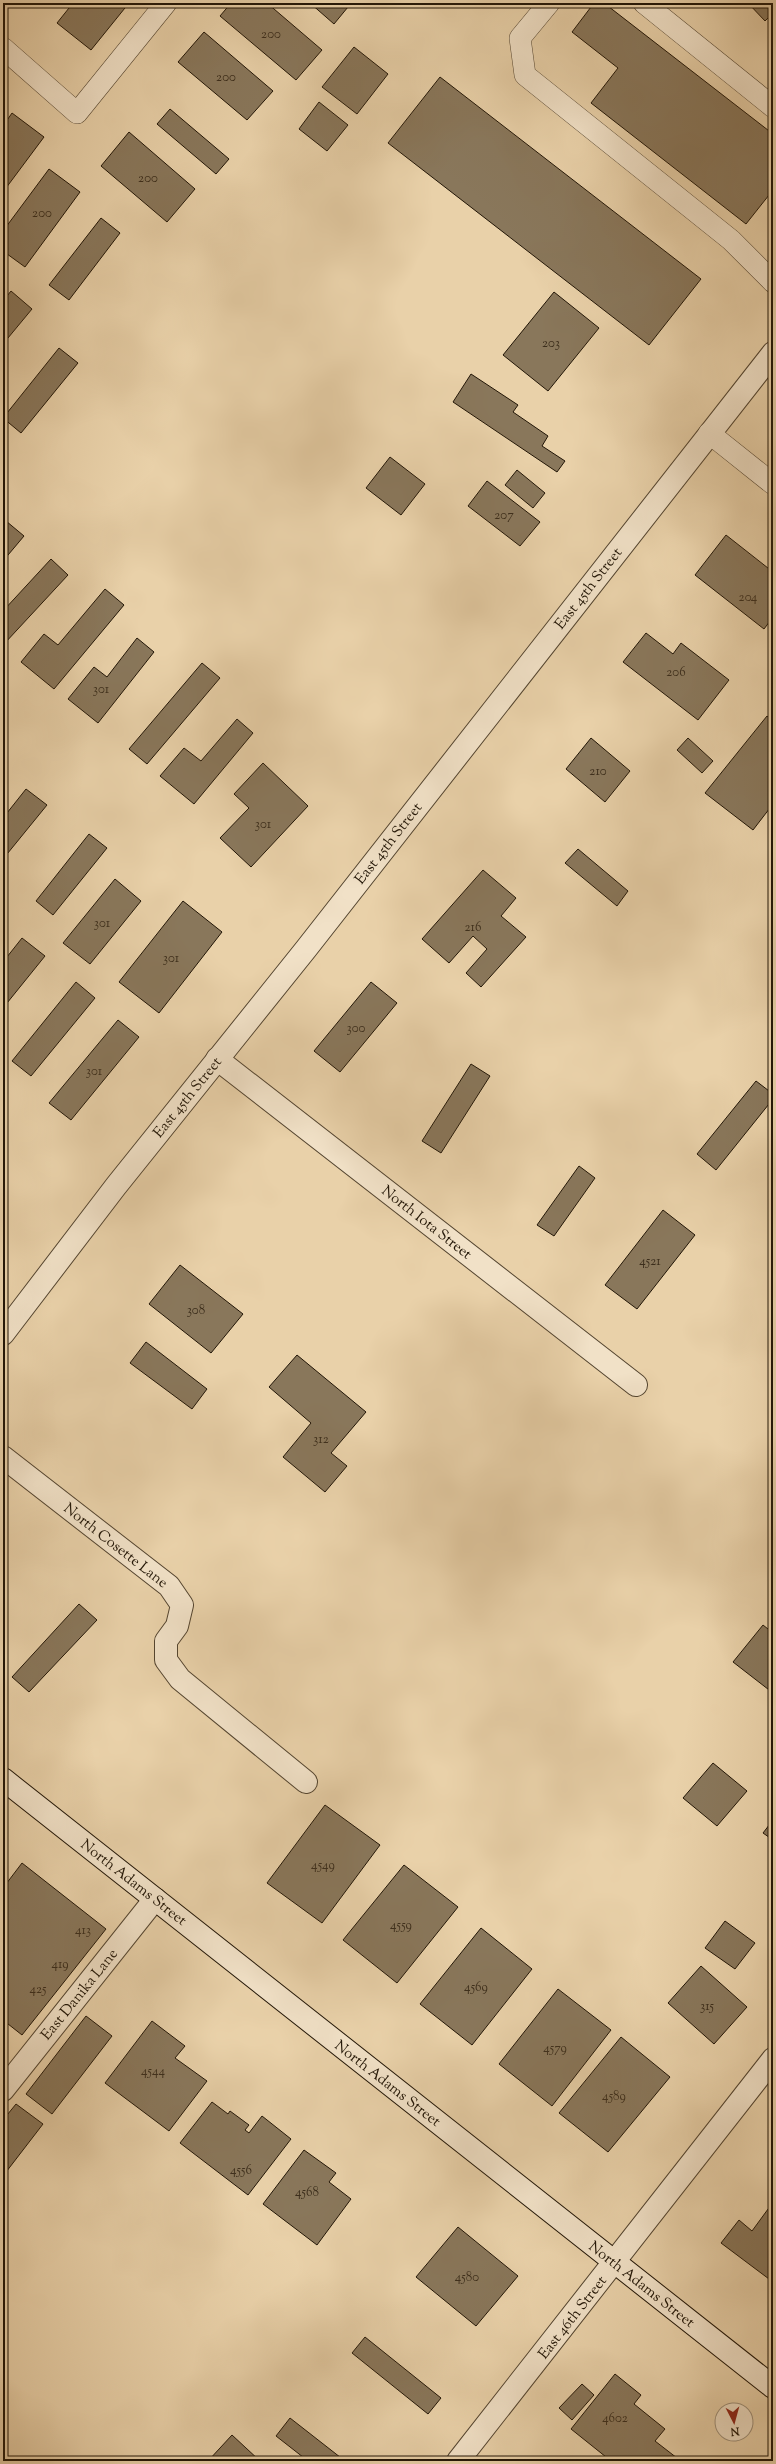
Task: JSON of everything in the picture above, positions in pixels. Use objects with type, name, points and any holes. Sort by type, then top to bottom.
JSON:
[{"type":"street","name":"East 45th Street","points":[[3,1334],[217,1059],[306,949],[773,353]]},
{"type":"street","name":"North Iota Street","points":[[217,1059],[636,1385]]},
{"type":"street","name":"North Cosette Lane","points":[[3,1457],[169,1586],[182,1605],[177,1626],[166,1641],[166,1660],[180,1679],[306,1782]]},
{"type":"street","name":"North Adams Street","points":[[3,1779],[773,2387]]},
{"type":"street","name":"East Danika Lane","points":[[3,2090],[155,1899]]},
{"type":"street","name":"East 46th Street","points":[[458,2461],[773,2059]]},
{"type":"lane","points":[[3,48],[77,113],[166,3]]},
{"type":"lane","points":[[549,3],[520,38],[525,75],[732,240],[773,282]]},
{"type":"lane","points":[[644,3],[773,107]]},
{"type":"lane","points":[[709,433],[773,484]]},
{"type":"building","points":[[73,3],[129,3],[91,50],[57,23]]},
{"type":"building","points":[[231,3],[267,3],[322,50],[296,80],[220,16]]},
{"type":"building","points":[[310,3],[343,3],[348,7],[334,24]]},
{"type":"building","points":[[594,3],[604,3],[773,134],[773,190],[746,224],[591,103],[618,68],[572,32]]},
{"type":"building","points":[[748,3],[773,3],[773,13],[765,21]]},
{"type":"building","points":[[204,32],[273,91],[247,120],[178,62]]},
{"type":"building","points":[[354,47],[388,74],[357,114],[322,87]]},
{"type":"building","points":[[440,77],[701,279],[649,345],[388,143]]},
{"type":"building","points":[[319,102],[348,125],[327,151],[299,129]]},
{"type":"building","points":[[170,109],[229,159],[216,174],[157,124]]},
{"type":"building","points":[[12,113],[44,137],[3,192],[3,126]]},
{"type":"building","points":[[129,132],[195,189],[167,222],[101,166]]},
{"type":"building","points":[[49,169],[80,192],[25,267],[3,251],[3,231]]},
{"type":"building","points":[[101,218],[120,233],[69,300],[49,285]]},
{"type":"building","points":[[11,291],[32,309],[3,344],[3,301]]},
{"type":"building","points":[[554,292],[599,328],[548,391],[503,355]]},
{"type":"building","points":[[59,348],[78,363],[21,433],[3,418]]},
{"type":"building","points":[[471,374],[518,405],[513,412],[548,436],[542,446],[565,461],[557,472],[453,402]]},
{"type":"building","points":[[390,457],[425,484],[401,515],[366,488]]},
{"type":"building","points":[[517,470],[545,493],[533,508],[505,485]]},
{"type":"building","points":[[487,481],[540,522],[520,546],[468,506]]},
{"type":"building","points":[[6,521],[24,536],[3,561],[3,524]]},
{"type":"building","points":[[726,535],[773,572],[773,617],[764,629],[695,575]]},
{"type":"building","points":[[51,559],[68,575],[4,644],[3,611]]},
{"type":"building","points":[[105,589],[124,605],[54,689],[21,662],[44,634],[58,645]]},
{"type":"building","points":[[646,633],[673,654],[681,643],[729,680],[698,720],[623,662]]},
{"type":"building","points":[[137,638],[154,652],[98,723],[68,699],[94,667],[107,677]]},
{"type":"building","points":[[202,663],[220,678],[147,764],[129,749]]},
{"type":"building","points":[[767,716],[773,721],[773,804],[753,830],[705,793]]},
{"type":"building","points":[[237,719],[253,733],[194,804],[160,776],[184,748],[201,761]]},
{"type":"building","points":[[591,738],[630,771],[605,802],[566,769]]},
{"type":"building","points":[[688,738],[713,761],[702,773],[677,750]]},
{"type":"building","points":[[263,763],[308,806],[251,867],[220,838],[249,808],[234,794]]},
{"type":"building","points":[[26,789],[47,805],[3,859],[3,818]]},
{"type":"building","points":[[89,834],[107,848],[53,915],[36,901]]},
{"type":"building","points":[[578,849],[628,891],[617,906],[565,863]]},
{"type":"building","points":[[483,870],[516,898],[501,916],[526,937],[481,987],[466,973],[487,949],[473,936],[449,963],[422,939]]},
{"type":"building","points":[[115,879],[141,901],[90,964],[63,943]]},
{"type":"building","points":[[183,901],[222,932],[159,1013],[119,982]]},
{"type":"building","points":[[22,938],[45,956],[3,1008],[3,962]]},
{"type":"building","points":[[76,982],[95,998],[31,1076],[12,1061]]},
{"type":"building","points":[[371,982],[397,1003],[340,1072],[314,1051]]},
{"type":"building","points":[[118,1020],[139,1037],[71,1120],[49,1103]]},
{"type":"building","points":[[471,1064],[490,1076],[441,1153],[422,1141]]},
{"type":"building","points":[[756,1081],[773,1094],[773,1099],[716,1170],[697,1154]]},
{"type":"building","points":[[579,1166],[595,1178],[554,1236],[537,1225]]},
{"type":"building","points":[[663,1210],[695,1235],[637,1309],[605,1285]]},
{"type":"building","points":[[180,1265],[243,1314],[211,1353],[149,1304]]},
{"type":"building","points":[[146,1342],[207,1389],[192,1409],[130,1363]]},
{"type":"building","points":[[297,1355],[366,1412],[331,1453],[347,1466],[325,1492],[283,1457],[311,1423],[269,1387]]},
{"type":"building","points":[[79,1604],[97,1620],[29,1692],[12,1677]]},
{"type":"building","points":[[763,1625],[773,1633],[773,1693],[733,1662]]},
{"type":"building","points":[[713,1763],[747,1791],[717,1826],[683,1798]]},
{"type":"building","points":[[325,1805],[380,1845],[322,1923],[267,1883]]},
{"type":"building","points":[[773,1820],[773,1840],[763,1833]]},
{"type":"building","points":[[22,1863],[106,1929],[22,2035],[3,2020],[3,1903],[6,1899],[3,1896],[3,1888]]},
{"type":"building","points":[[404,1865],[458,1907],[397,1983],[343,1940]]},
{"type":"building","points":[[725,1921],[755,1943],[735,1969],[705,1948]]},
{"type":"building","points":[[481,1928],[532,1969],[472,2045],[420,2004]]},
{"type":"building","points":[[701,1966],[747,2007],[714,2044],[668,2003]]},
{"type":"building","points":[[558,1989],[611,2030],[552,2106],[499,2064]]},
{"type":"building","points":[[86,2016],[112,2036],[52,2114],[26,2094]]},
{"type":"building","points":[[152,2021],[185,2046],[175,2058],[207,2081],[169,2131],[105,2083]]},
{"type":"building","points":[[621,2037],[670,2077],[608,2152],[559,2113]]},
{"type":"building","points":[[212,2102],[228,2114],[230,2111],[249,2125],[245,2130],[249,2133],[262,2116],[291,2139],[248,2195],[180,2143]]},
{"type":"building","points":[[16,2104],[43,2124],[3,2176],[3,2120]]},
{"type":"building","points":[[304,2150],[336,2173],[329,2182],[351,2199],[317,2245],[263,2204]]},
{"type":"building","points":[[771,2205],[773,2207],[773,2282],[721,2243],[739,2220],[752,2231]]},
{"type":"building","points":[[458,2227],[518,2276],[476,2326],[416,2277]]},
{"type":"building","points":[[365,2337],[441,2398],[428,2414],[352,2353]]},
{"type":"building","points":[[615,2374],[641,2395],[634,2404],[665,2429],[655,2441],[677,2458],[674,2461],[611,2461],[571,2429]]},
{"type":"building","points":[[582,2384],[594,2395],[572,2420],[559,2408]]},
{"type":"building","points":[[290,2418],[345,2461],[308,2461],[276,2436]]},
{"type":"building","points":[[232,2435],[260,2461],[208,2461]]}]
